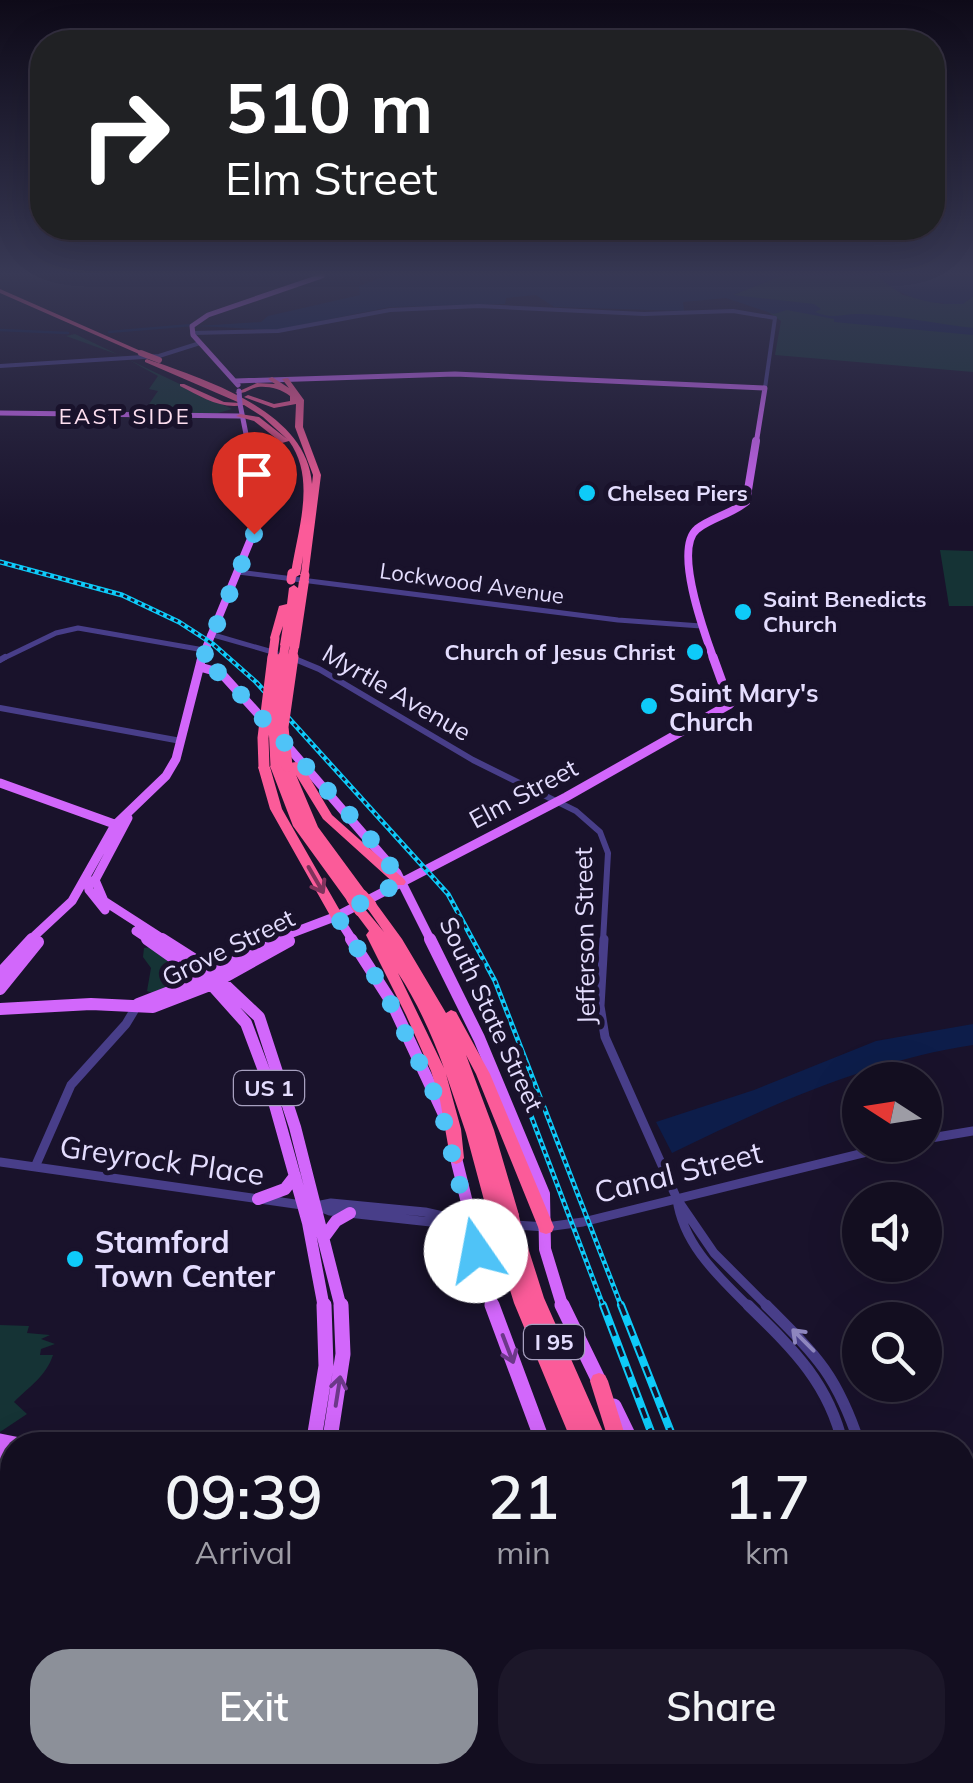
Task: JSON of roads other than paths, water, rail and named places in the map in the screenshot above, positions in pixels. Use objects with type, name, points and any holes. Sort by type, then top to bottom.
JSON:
[{"type":"highway","points":[[143,359],[214,400],[240,408],[292,447],[307,470]]},
{"type":"highway","points":[[144,359],[268,417],[294,442],[307,470]]},
{"type":"highway","points":[[153,359],[272,412],[307,446]]},
{"type":"highway","points":[[286,379],[300,400],[299,424],[307,446]]},
{"type":"highway","points":[[208,382],[271,405],[294,402],[294,396],[272,380]]},
{"type":"highway","points":[[239,392],[260,384],[286,390]]},
{"type":"highway","points":[[243,431],[246,423],[252,421],[269,429]]},
{"type":"highway","name":"I 95","points":[[307,446],[318,481],[290,614],[274,725],[281,766],[300,826],[417,970],[469,1074],[522,1303],[577,1432]]},
{"type":"highway","name":"I 95","points":[[297,577],[307,470]]},
{"type":"highway","points":[[285,643],[297,577]]},
{"type":"highway","name":"I 95","points":[[281,766],[289,682],[285,643]]},
{"type":"highway","points":[[281,766],[328,817],[400,882]]},
{"type":"highway","points":[[281,766],[280,817],[334,917]]},
{"type":"highway","points":[[361,902],[446,1093],[454,1125],[456,1158]]},
{"type":"highway","name":"I 95","points":[[361,902],[437,1031],[503,1215]]},
{"type":"highway","points":[[417,970],[444,1003],[478,1062],[546,1227]]},
{"type":"highway","name":"I 95","points":[[508,1235],[594,1432]]},
{"type":"highway","points":[[599,1381],[615,1432]]},
{"type":"main road","points":[[0,990],[21,958],[90,883],[118,825],[171,769],[204,650],[256,524],[252,465],[239,392],[236,381],[215,359]]},
{"type":"main road","points":[[236,381],[465,374],[765,388],[746,502],[732,514],[696,530],[689,539],[694,606],[701,626]]},
{"type":"main road","points":[[0,413],[213,415],[240,408]]},
{"type":"main road","points":[[213,415],[240,408]]},
{"type":"main road","name":"Elm Street","points":[[334,917],[728,707],[729,698],[701,626]]},
{"type":"main road","name":"South State Street","points":[[200,666],[220,673],[256,710],[376,844],[400,882],[493,1070],[544,1194],[549,1214],[545,1248],[552,1270],[578,1340],[626,1432]]},
{"type":"main road","points":[[0,783],[118,825]]},
{"type":"main road","points":[[0,974],[16,953],[90,883]]},
{"type":"main road","name":"US 1","points":[[90,883],[104,901],[259,1017],[310,1206],[328,1319],[315,1432]]},
{"type":"main road","name":"Grove Street","points":[[0,1009],[164,1004],[269,942],[326,916],[334,917]]},
{"type":"main road","points":[[334,917],[399,1018],[440,1105],[484,1284],[539,1432]]},
{"type":"main road","name":"US 1","points":[[212,979],[245,1021],[294,1176],[325,1236],[343,1321],[342,1366],[331,1432]]},
{"type":"main road","points":[[258,1199],[285,1189],[294,1176]]},
{"type":"main road","points":[[325,1236],[336,1221],[350,1214]]},
{"type":"street","points":[[0,366],[108,359]]},
{"type":"street","points":[[765,388],[769,359]]},
{"type":"street","name":"Lockwood Avenue","points":[[238,572],[635,622],[701,626]]},
{"type":"street","points":[[0,660],[73,629],[204,650]]},
{"type":"street","name":"Myrtle Avenue","points":[[210,634],[312,666],[473,760],[556,802]]},
{"type":"street","points":[[0,708],[181,741]]},
{"type":"street","name":"Jefferson Street","points":[[556,802],[594,825],[607,846],[600,1019],[676,1200]]},
{"type":"street","points":[[35,1167],[64,1096],[78,1074],[133,1016],[138,1004]]},
{"type":"street","points":[[942,1136],[973,1130]]},
{"type":"street","name":"Canal Street","points":[[470,1223],[546,1227],[676,1200],[842,1158]]},
{"type":"street","name":"Greyrock Place","points":[[0,1162],[350,1214],[470,1223]]},
{"type":"street","points":[[676,1200],[676,1214],[695,1249],[818,1378],[838,1432]]},
{"type":"street","points":[[676,1200],[714,1252],[820,1358],[845,1399],[856,1432]]},
{"type":"street","name":"Greyrock Place","points":[[310,1206],[331,1204],[426,1212],[470,1223]]},
{"type":"water","points":[[973,1024],[973,1045],[895,1062],[842,1062],[842,1079],[781,1102],[672,1153],[656,1122],[754,1090],[876,1041]]},
{"type":"railway","points":[[0,562],[122,595],[179,622],[213,644],[256,682],[448,894],[495,981],[622,1308]]},
{"type":"railway","points":[[527,1105],[604,1308]]},
{"type":"railway","points":[[603,1305],[651,1432]]},
{"type":"railway","points":[[621,1305],[671,1432]]},
{"type":"place","name":"Chelsea Piers","points":[[587,493]]},
{"type":"place","name":"Saint Benedicts Church","points":[[743,612]]},
{"type":"place","name":"Church of Jesus Christ","points":[[695,652]]},
{"type":"place","name":"Saint Mary's Church","points":[[649,706]]},
{"type":"place","name":"Stamford Town Center","points":[[75,1259]]},
{"type":"district","name":"EAST SIDE","points":[[125,416]]}]
